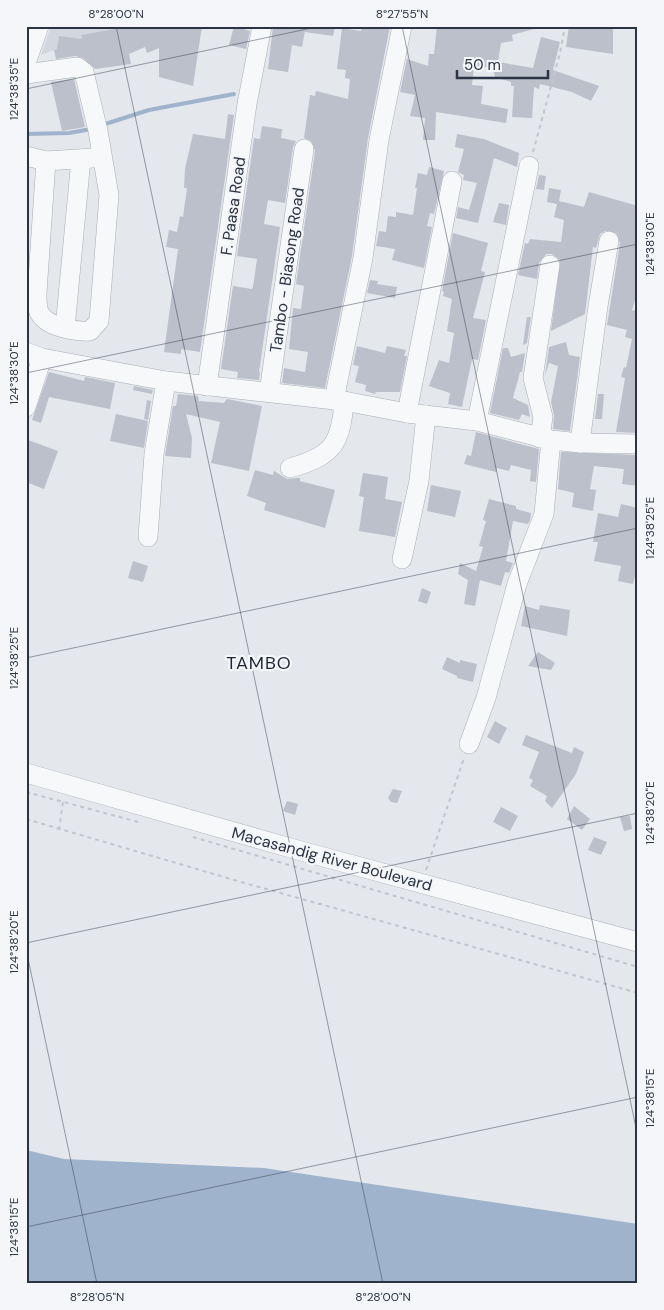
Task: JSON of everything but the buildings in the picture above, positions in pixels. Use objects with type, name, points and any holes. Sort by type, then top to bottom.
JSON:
[{"type":"street","points":[[26,63],[39,26]]},
{"type":"street","name":"F. Paasa Road","points":[[207,386],[247,104],[262,26]]},
{"type":"street","points":[[290,468],[321,458],[330,450],[343,422],[339,401],[364,258],[383,116],[398,56],[402,26]]},
{"type":"street","points":[[26,74],[77,67],[82,69],[97,127],[109,195],[99,321],[90,332],[65,328],[44,318],[38,309],[37,293],[46,161]]},
{"type":"street","name":"Tambo - Biasong Road","points":[[269,392],[304,149]]},
{"type":"street","points":[[26,156],[46,161],[102,158]]},
{"type":"street","points":[[65,328],[81,159]]},
{"type":"street","points":[[477,420],[529,166]]},
{"type":"street","points":[[407,413],[452,181]]},
{"type":"street","points":[[580,444],[598,306],[609,241]]},
{"type":"street","points":[[469,744],[486,698],[517,584],[544,514],[546,439],[543,417],[533,378],[550,265]]},
{"type":"street","points":[[26,407],[34,355],[166,381],[269,392],[339,401],[407,413],[477,420],[546,439],[580,444],[638,444]]},
{"type":"street","points":[[148,538],[154,488],[154,454],[166,381]]},
{"type":"street","points":[[402,560],[419,481],[426,415]]},
{"type":"street","name":"Macasandig River Boulevard","points":[[26,773],[421,884],[638,942]]},
{"type":"path","points":[[529,166],[560,53],[565,26]]},
{"type":"path","points":[[421,884],[469,744]]},
{"type":"path","points":[[26,792],[144,824]]},
{"type":"path","points":[[58,830],[63,802]]},
{"type":"path","points":[[26,819],[58,830],[638,993]]},
{"type":"path","points":[[192,837],[638,967]]},
{"type":"shaded area","points":[[51,26],[144,26],[143,35],[66,40],[62,47],[41,55]]},
{"type":"water","points":[[26,1150],[64,1159],[264,1168],[638,1224],[638,1284],[26,1284]]},
{"type":"waterway","points":[[102,125],[149,110],[234,94]]},
{"type":"waterway","points":[[26,134],[69,133],[91,129]]},
{"type":"district","name":"TAMBO","points":[[259,663]]}]
